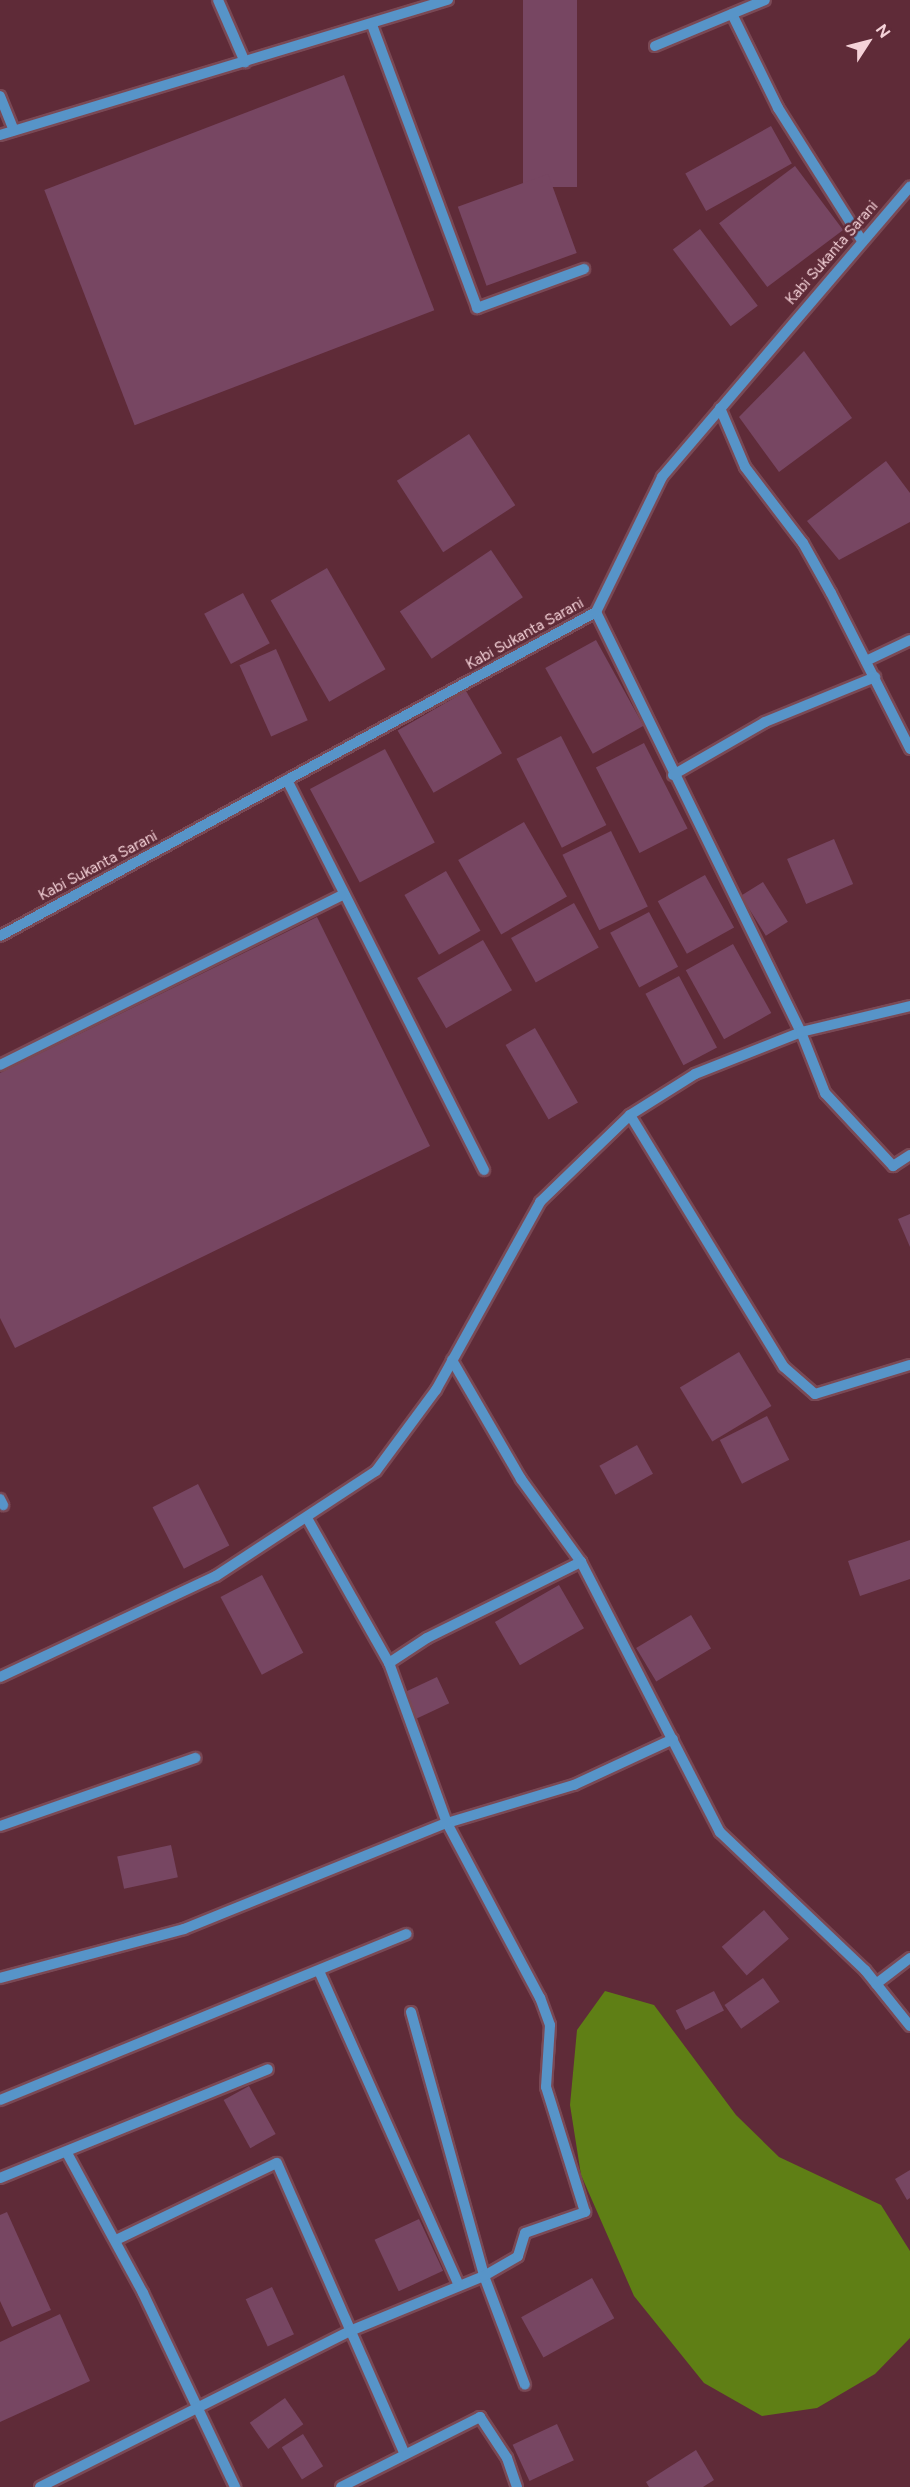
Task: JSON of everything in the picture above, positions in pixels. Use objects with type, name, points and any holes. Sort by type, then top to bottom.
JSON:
[{"type":"street","points":[[218,0],[245,62]]},
{"type":"street","points":[[0,135],[372,25],[448,0]]},
{"type":"street","points":[[655,46],[765,0]]},
{"type":"street","points":[[732,14],[777,108],[862,242]]},
{"type":"street","points":[[372,25],[477,308],[584,269]]},
{"type":"street","points":[[0,96],[14,130]]},
{"type":"street","name":"Kabi Sukanta Sarani","points":[[0,936],[596,612],[662,477],[910,187]]},
{"type":"street","points":[[720,408],[745,467],[803,543],[910,749]]},
{"type":"street","points":[[596,612],[615,642],[673,775],[801,1032],[825,1093],[892,1166],[910,1155]]},
{"type":"street","points":[[866,661],[910,640]]},
{"type":"street","points":[[673,775],[765,722],[875,678]]},
{"type":"street","points":[[287,780],[484,1170]]},
{"type":"street","points":[[0,1065],[344,894]]},
{"type":"street","points":[[0,1677],[216,1576],[308,1520],[375,1471],[452,1360],[540,1202],[630,1115],[695,1074],[801,1032],[910,1006]]},
{"type":"street","points":[[630,1115],[784,1367],[815,1394],[910,1365]]},
{"type":"street","points":[[452,1360],[521,1479],[580,1562],[720,1832],[781,1885],[876,1984],[910,2026]]},
{"type":"street","points":[[40,2487],[198,2410],[350,2331],[458,2283],[484,2276],[518,2256],[525,2234],[585,2212],[546,2087],[550,2025],[447,1823],[389,1663],[308,1520]]},
{"type":"street","points":[[389,1663],[427,1638],[580,1562]]},
{"type":"street","points":[[0,1978],[184,1929],[447,1823],[573,1785],[673,1739]]},
{"type":"street","points":[[0,1826],[195,1758]]},
{"type":"street","points":[[0,2100],[406,1934]]},
{"type":"street","points":[[876,1984],[910,1958]]},
{"type":"street","points":[[318,1971],[458,2283]]},
{"type":"street","points":[[411,2012],[484,2276],[525,2385]]},
{"type":"street","points":[[0,2178],[67,2153],[268,2069]]},
{"type":"street","points":[[67,2153],[116,2240],[235,2487]]},
{"type":"street","points":[[116,2240],[277,2163],[405,2454]]},
{"type":"street","points":[[341,2487],[480,2417],[507,2458],[517,2487]]},
{"type":"shaded area","points":[[605,1991],[654,2005],[736,2115],[779,2157],[881,2205],[910,2251],[910,2338],[875,2374],[817,2408],[762,2416],[704,2383],[634,2296],[581,2175],[570,2105],[577,2030]]},
{"type":"building","points":[[523,0],[577,0],[577,187],[523,187]]},
{"type":"building","points":[[344,75],[434,310],[135,425],[44,190]]},
{"type":"building","points":[[771,126],[792,164],[706,211],[685,174]]},
{"type":"building","points":[[795,166],[843,230],[767,287],[719,223]]},
{"type":"building","points":[[548,174],[577,253],[487,286],[458,207]]},
{"type":"building","points":[[700,229],[758,306],[731,326],[673,249]]},
{"type":"building","points":[[804,351],[852,418],[779,472],[739,417]]},
{"type":"building","points":[[469,434],[515,505],[443,552],[397,481]]},
{"type":"building","points":[[886,461],[910,493],[910,522],[839,560],[807,521]]},
{"type":"building","points":[[491,550],[523,597],[432,659],[400,612]]},
{"type":"building","points":[[327,568],[386,669],[329,702],[271,600]]},
{"type":"building","points":[[243,593],[270,643],[231,664],[204,614]]},
{"type":"building","points":[[596,640],[644,726],[593,754],[545,668]]},
{"type":"building","points":[[276,649],[308,720],[271,737],[239,665]]},
{"type":"building","points":[[466,691],[502,753],[434,793],[398,730]]},
{"type":"building","points":[[561,736],[606,825],[562,848],[516,759]]},
{"type":"building","points":[[644,743],[688,829],[639,853],[596,768]]},
{"type":"building","points":[[385,749],[435,843],[360,882],[310,789]]},
{"type":"building","points":[[524,822],[567,896],[501,934],[458,860]]},
{"type":"building","points":[[611,831],[648,906],[599,930],[562,855]]},
{"type":"building","points":[[834,839],[853,884],[806,904],[787,859]]},
{"type":"building","points":[[446,871],[481,931],[439,955],[404,895]]},
{"type":"building","points":[[705,875],[734,927],[687,954],[658,901]]},
{"type":"building","points":[[763,882],[788,922],[766,936],[741,896]]},
{"type":"building","points":[[574,903],[599,948],[536,983],[511,938]]},
{"type":"building","points":[[649,912],[678,967],[639,987],[610,933]]},
{"type":"building","points":[[317,917],[430,1146],[15,1348],[0,1318],[0,1073]]},
{"type":"building","points":[[483,940],[512,990],[446,1028],[417,978]]},
{"type":"building","points":[[733,944],[771,1013],[724,1039],[686,970]]},
{"type":"building","points":[[679,976],[717,1048],[683,1065],[645,994]]},
{"type":"building","points":[[535,1028],[578,1102],[549,1119],[506,1045]]},
{"type":"building","points":[[910,1214],[910,1247],[898,1219]]},
{"type":"building","points":[[739,1352],[771,1406],[712,1442],[680,1388]]},
{"type":"building","points":[[767,1416],[789,1460],[742,1484],[720,1440]]},
{"type":"building","points":[[637,1445],[653,1474],[615,1495],[599,1466]]},
{"type":"building","points":[[198,1484],[229,1545],[184,1569],[153,1507]]},
{"type":"building","points":[[910,1540],[910,1579],[860,1596],[848,1561]]},
{"type":"building","points":[[262,1575],[303,1653],[262,1675],[221,1597]]},
{"type":"building","points":[[559,1585],[584,1628],[520,1665],[495,1622]]},
{"type":"building","points":[[691,1615],[711,1648],[656,1681],[636,1648]]},
{"type":"building","points":[[437,1677],[449,1703],[416,1719],[403,1693]]},
{"type":"building","points":[[171,1845],[178,1877],[124,1889],[117,1856]]},
{"type":"building","points":[[764,1910],[789,1939],[747,1975],[722,1947]]},
{"type":"building","points":[[763,1978],[780,2002],[741,2029],[724,2005]]},
{"type":"building","points":[[714,1991],[724,2011],[686,2030],[676,2011]]},
{"type":"building","points":[[249,2086],[276,2134],[250,2148],[224,2100]]},
{"type":"building","points":[[910,2170],[910,2198],[907,2200],[895,2179]]},
{"type":"building","points":[[7,2212],[51,2310],[12,2327],[0,2301],[0,2215]]},
{"type":"building","points":[[419,2219],[443,2271],[399,2291],[375,2240]]},
{"type":"building","points":[[592,2278],[614,2318],[543,2358],[521,2317]]},
{"type":"building","points":[[272,2287],[294,2334],[268,2346],[246,2299]]},
{"type":"building","points":[[60,2314],[90,2381],[0,2422],[0,2342]]},
{"type":"building","points":[[285,2398],[303,2424],[268,2449],[250,2423]]},
{"type":"building","points":[[557,2424],[574,2460],[529,2481],[513,2445]]},
{"type":"building","points":[[303,2434],[323,2466],[302,2479],[282,2447]]},
{"type":"building","points":[[696,2450],[714,2480],[703,2487],[649,2487],[646,2482]]}]
